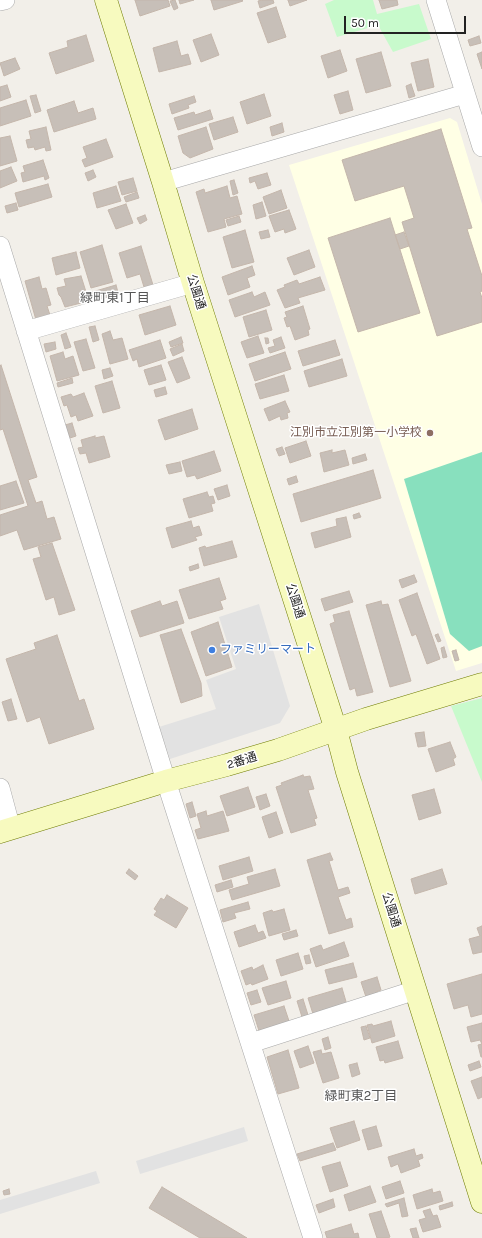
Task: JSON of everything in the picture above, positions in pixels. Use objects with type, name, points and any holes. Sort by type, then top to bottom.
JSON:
[{"type":"street","points":[[0,2],[5,0]]},
{"type":"street","name":"公園通","points":[[106,0],[193,283],[336,730],[347,772],[482,1202]]},
{"type":"street","points":[[436,0],[482,147]]},
{"type":"street","points":[[163,182],[465,94]]},
{"type":"street","points":[[0,246],[166,781],[313,1238]]},
{"type":"street","points":[[26,331],[193,283]]},
{"type":"street","name":"2番通","points":[[6,830],[166,781],[227,766],[366,719],[482,684]]},
{"type":"street","points":[[0,788],[6,830]]},
{"type":"street","points":[[251,1043],[416,990]]},
{"type":"shaded area","name":"江別市立江別第一小学校","points":[[450,118],[457,122],[482,204],[482,663],[456,671],[289,165]]},
{"type":"shaded area","points":[[259,604],[290,706],[280,723],[170,759],[159,727],[216,709],[206,680],[236,669],[219,617]]},
{"type":"shaded area","points":[[244,1127],[248,1141],[140,1174],[136,1161]]},
{"type":"shaded area","points":[[96,1171],[100,1183],[0,1214],[0,1200]]},
{"type":"green space","points":[[334,0],[373,0],[377,14],[419,4],[431,39],[393,52],[378,25],[337,37],[325,4]]},
{"type":"green space","points":[[482,452],[482,646],[469,651],[450,634],[404,479]]},
{"type":"green space","points":[[482,698],[482,782],[451,706]]},
{"type":"building","points":[[135,0],[168,0],[170,6],[140,16]]},
{"type":"building","points":[[175,0],[178,8],[174,10],[170,1]]},
{"type":"building","points":[[179,0],[194,0],[180,4]]},
{"type":"building","points":[[211,0],[242,0],[243,1],[214,10]]},
{"type":"building","points":[[273,0],[274,3],[260,8],[258,1]]},
{"type":"building","points":[[288,0],[307,0],[290,6]]},
{"type":"building","points":[[379,0],[397,0],[398,5],[382,9]]},
{"type":"building","points":[[276,7],[286,37],[268,43],[257,13]]},
{"type":"building","points":[[211,34],[219,55],[201,62],[193,40]]},
{"type":"building","points":[[86,35],[94,61],[56,74],[49,53],[68,47],[67,41]]},
{"type":"building","points":[[479,36],[481,43],[470,46],[468,40]]},
{"type":"building","points":[[177,41],[181,56],[188,54],[191,64],[159,72],[153,48]]},
{"type":"building","points":[[340,50],[347,71],[328,78],[321,56]]},
{"type":"building","points":[[381,52],[391,86],[366,93],[356,59]]},
{"type":"building","points":[[482,52],[482,69],[477,54]]},
{"type":"building","points":[[15,58],[20,69],[4,76],[0,63]]},
{"type":"building","points":[[428,59],[434,87],[418,91],[411,63]]},
{"type":"building","points":[[411,84],[415,96],[409,98],[406,86]]},
{"type":"building","points":[[7,85],[11,97],[0,101],[0,87]]},
{"type":"building","points":[[348,91],[353,110],[340,114],[334,95]]},
{"type":"building","points":[[264,94],[271,116],[247,124],[240,102]]},
{"type":"building","points":[[36,95],[41,111],[35,113],[30,96]]},
{"type":"building","points":[[194,96],[196,102],[188,105],[189,108],[172,114],[169,104]]},
{"type":"building","points":[[26,100],[31,116],[0,126],[0,108]]},
{"type":"building","points":[[74,101],[78,113],[93,108],[96,119],[54,132],[47,110]]},
{"type":"building","points":[[210,110],[213,119],[178,130],[174,118],[194,112],[195,115]]},
{"type":"building","points":[[233,117],[238,132],[214,140],[209,124]]},
{"type":"building","points":[[282,123],[284,132],[272,136],[270,127]]},
{"type":"building","points":[[46,127],[51,150],[46,151],[45,147],[35,150],[34,147],[28,148],[26,140],[31,139],[29,131]]},
{"type":"building","points":[[206,127],[213,149],[190,158],[183,153],[178,136]]},
{"type":"building","points":[[441,129],[472,228],[467,229],[482,276],[482,291],[480,292],[482,298],[482,322],[437,336],[402,222],[414,218],[404,186],[355,201],[342,160]]},
{"type":"building","points":[[10,136],[17,161],[0,166],[0,138]]},
{"type":"building","points":[[106,139],[113,157],[85,167],[82,160],[87,158],[83,147]]},
{"type":"building","points":[[43,160],[49,178],[45,180],[44,176],[23,182],[21,173],[25,172],[23,166]]},
{"type":"building","points":[[11,167],[17,181],[0,188],[0,171]]},
{"type":"building","points":[[93,170],[96,177],[88,181],[85,173]]},
{"type":"building","points":[[267,173],[271,185],[258,189],[255,181],[250,183],[249,178]]},
{"type":"building","points":[[133,178],[137,191],[122,195],[118,182]]},
{"type":"building","points":[[234,180],[238,193],[233,195],[230,181]]},
{"type":"building","points":[[48,184],[52,197],[19,207],[15,193]]},
{"type":"building","points":[[116,186],[121,201],[97,208],[93,193]]},
{"type":"building","points":[[227,186],[230,198],[237,196],[242,214],[224,219],[226,227],[208,232],[196,192],[204,189],[205,193]]},
{"type":"building","points":[[281,190],[287,208],[269,214],[263,197]]},
{"type":"building","points":[[137,192],[139,198],[126,202],[124,197]]},
{"type":"building","points":[[262,202],[266,216],[256,219],[253,205]]},
{"type":"building","points":[[16,203],[18,210],[7,213],[5,206]]},
{"type":"building","points":[[126,204],[133,223],[116,229],[108,210]]},
{"type":"building","points":[[289,210],[296,229],[285,233],[284,229],[275,232],[269,216]]},
{"type":"building","points":[[145,215],[147,220],[140,224],[137,218]]},
{"type":"building","points":[[239,216],[241,222],[228,226],[226,220]]},
{"type":"building","points":[[390,218],[420,313],[358,332],[328,238]]},
{"type":"building","points":[[245,230],[254,262],[232,268],[223,237]]},
{"type":"building","points":[[268,230],[270,237],[261,239],[259,232]]},
{"type":"building","points":[[404,232],[409,246],[400,249],[395,235]]},
{"type":"building","points":[[102,245],[113,282],[91,288],[80,252]]},
{"type":"building","points":[[141,246],[153,285],[144,287],[140,274],[127,278],[119,253]]},
{"type":"building","points":[[309,250],[315,267],[294,275],[287,258]]},
{"type":"building","points":[[76,252],[80,268],[56,275],[52,258]]},
{"type":"building","points":[[252,266],[255,275],[247,278],[250,287],[228,295],[222,277]]},
{"type":"building","points":[[81,276],[87,295],[79,298],[81,303],[65,307],[57,288],[66,286],[64,279]]},
{"type":"building","points":[[39,277],[42,289],[46,288],[51,305],[47,306],[50,315],[36,320],[25,281]]},
{"type":"building","points":[[320,277],[325,290],[298,298],[300,303],[285,308],[277,290],[285,287],[284,285],[297,280],[299,284]]},
{"type":"building","points":[[116,285],[119,296],[95,303],[92,292]]},
{"type":"building","points":[[252,292],[254,297],[265,292],[270,305],[235,317],[229,300]]},
{"type":"building","points":[[170,306],[176,325],[145,335],[139,315]]},
{"type":"building","points":[[303,306],[310,329],[308,330],[309,335],[295,340],[290,326],[287,327],[284,318],[287,317],[285,312]]},
{"type":"building","points":[[266,310],[272,330],[249,337],[243,317]]},
{"type":"building","points":[[95,326],[99,340],[93,342],[89,327]]},
{"type":"building","points":[[110,331],[113,340],[122,338],[128,359],[110,364],[102,334]]},
{"type":"building","points":[[66,333],[71,347],[65,349],[61,335]]},
{"type":"building","points":[[258,336],[264,353],[247,358],[241,342]]},
{"type":"building","points":[[181,337],[183,343],[171,347],[169,342]]},
{"type":"building","points":[[281,337],[285,348],[270,353],[268,348],[275,346],[273,340]]},
{"type":"building","points":[[265,338],[268,338],[269,343],[266,344]]},
{"type":"building","points":[[86,339],[95,368],[83,371],[74,342]]},
{"type":"building","points":[[160,340],[166,358],[139,367],[137,359],[133,361],[129,350]]},
{"type":"building","points":[[335,340],[340,355],[303,366],[298,351]]},
{"type":"building","points":[[55,342],[56,349],[46,352],[44,344]]},
{"type":"building","points":[[182,344],[184,351],[173,356],[170,349]]},
{"type":"building","points":[[63,352],[65,359],[73,356],[79,375],[57,381],[50,356]]},
{"type":"building","points":[[285,352],[291,369],[255,381],[249,364]]},
{"type":"building","points":[[182,357],[190,378],[177,383],[168,362]]},
{"type":"building","points":[[342,359],[347,376],[309,387],[304,371]]},
{"type":"building","points":[[1,365],[37,477],[28,480],[36,503],[42,501],[47,519],[54,517],[61,539],[24,550],[17,530],[0,536],[0,515],[28,506],[3,429],[0,430]]},
{"type":"building","points":[[161,365],[166,380],[149,385],[144,370]]},
{"type":"building","points":[[110,368],[113,376],[104,379],[102,370]]},
{"type":"building","points":[[284,375],[289,391],[260,399],[255,384]]},
{"type":"building","points":[[72,378],[73,383],[58,387],[57,383]]},
{"type":"building","points":[[112,381],[120,408],[103,413],[95,386]]},
{"type":"building","points":[[165,387],[167,394],[156,397],[154,390]]},
{"type":"building","points":[[84,393],[93,416],[78,421],[76,415],[71,417],[67,405],[64,406],[61,397],[71,394],[73,397]]},
{"type":"building","points":[[285,401],[290,412],[287,413],[288,418],[281,420],[280,416],[269,421],[264,409]]},
{"type":"building","points":[[192,409],[198,429],[165,440],[158,420]]},
{"type":"building","points":[[72,423],[76,436],[70,438],[65,425]]},
{"type":"building","points":[[95,436],[95,438],[104,436],[110,457],[89,463],[86,453],[80,454],[78,448],[83,447],[81,440]]},
{"type":"building","points":[[306,441],[311,456],[290,463],[285,448]]},
{"type":"building","points":[[282,447],[285,454],[279,456],[276,449]]},
{"type":"building","points":[[332,450],[332,453],[345,450],[349,465],[324,472],[320,453]]},
{"type":"building","points":[[214,451],[221,471],[197,479],[195,475],[187,477],[182,461]]},
{"type":"building","points":[[365,454],[367,460],[353,464],[352,458]]},
{"type":"building","points":[[180,462],[182,471],[169,474],[166,465]]},
{"type":"building","points":[[373,470],[381,498],[301,522],[293,494]]},
{"type":"building","points":[[296,476],[298,482],[289,485],[287,479]]},
{"type":"building","points":[[16,481],[24,503],[0,510],[0,486]]},
{"type":"building","points":[[227,485],[230,496],[218,500],[214,489]]},
{"type":"building","points":[[207,492],[209,497],[213,496],[215,503],[211,504],[213,511],[189,518],[183,499]]},
{"type":"building","points":[[359,513],[361,517],[354,519],[353,515]]},
{"type":"building","points":[[346,517],[351,537],[315,548],[311,533],[337,526],[336,519]]},
{"type":"building","points":[[191,521],[193,528],[199,526],[202,535],[195,537],[197,540],[172,548],[166,528]]},
{"type":"building","points":[[232,541],[237,557],[204,566],[199,548],[205,546],[206,548]]},
{"type":"building","points":[[52,543],[75,610],[59,615],[54,597],[46,600],[33,559],[41,557],[38,547]]},
{"type":"building","points":[[198,564],[199,568],[190,571],[189,567]]},
{"type":"building","points":[[414,575],[417,582],[402,588],[399,580]]},
{"type":"building","points":[[219,578],[226,599],[220,601],[223,609],[189,619],[179,590]]},
{"type":"building","points":[[349,591],[353,602],[325,611],[321,599]]},
{"type":"building","points":[[417,593],[440,659],[427,664],[416,634],[412,636],[399,600]]},
{"type":"building","points":[[160,601],[162,606],[177,601],[184,623],[140,637],[131,611]]},
{"type":"building","points":[[381,601],[382,605],[388,604],[411,681],[390,687],[366,605]]},
{"type":"building","points":[[349,611],[373,692],[357,696],[355,688],[350,690],[330,624],[335,622],[333,615]]},
{"type":"building","name":"ファミリーマート","points":[[218,622],[232,667],[206,676],[191,632]]},
{"type":"building","points":[[181,629],[201,683],[202,696],[181,703],[160,635]]},
{"type":"building","points":[[438,634],[441,641],[438,642],[435,635]]},
{"type":"building","points":[[57,635],[79,701],[84,699],[94,729],[49,744],[40,717],[27,722],[6,659],[36,649],[34,643]]},
{"type":"building","points":[[444,647],[447,657],[443,658],[441,648]]},
{"type":"building","points":[[456,650],[459,660],[455,661],[452,651]]},
{"type":"building","points":[[11,699],[17,719],[8,721],[2,702]]},
{"type":"building","points":[[424,732],[426,746],[418,747],[415,733]]},
{"type":"building","points":[[450,742],[456,757],[453,759],[455,765],[436,772],[428,749]]},
{"type":"building","points":[[303,775],[304,777],[310,776],[314,789],[308,790],[317,818],[314,819],[316,825],[291,833],[276,787],[282,785],[281,783]]},
{"type":"building","points":[[248,787],[255,807],[227,816],[220,796]]},
{"type":"building","points":[[434,789],[441,813],[419,820],[412,795]]},
{"type":"building","points":[[266,794],[270,806],[260,810],[256,797]]},
{"type":"building","points":[[192,802],[196,816],[190,818],[186,804]]},
{"type":"building","points":[[206,811],[207,816],[223,811],[229,831],[198,839],[195,830],[201,828],[197,814]]},
{"type":"building","points":[[276,812],[283,833],[269,838],[262,817]]},
{"type":"building","points":[[330,853],[333,860],[329,861],[338,890],[348,887],[350,893],[338,897],[346,920],[351,918],[353,927],[329,934],[307,860]]},
{"type":"building","points":[[249,857],[253,871],[223,880],[219,866]]},
{"type":"building","points":[[129,869],[138,876],[135,880],[126,873]]},
{"type":"building","points":[[275,869],[280,886],[232,900],[229,890],[249,884],[247,877]]},
{"type":"building","points":[[442,869],[447,884],[415,894],[411,879]]},
{"type":"building","points":[[231,880],[233,887],[217,892],[215,885]]},
{"type":"building","points":[[167,895],[188,908],[176,928],[154,915],[157,911],[154,909],[161,898],[164,900]]},
{"type":"building","points":[[248,902],[250,909],[234,913],[236,918],[223,922],[220,910]]},
{"type":"building","points":[[284,909],[290,930],[269,936],[263,913],[272,910],[273,912]]},
{"type":"building","points":[[255,925],[258,933],[263,931],[266,938],[239,947],[234,932]]},
{"type":"building","points":[[482,926],[482,952],[473,954],[469,939],[480,936],[477,928]]},
{"type":"building","points":[[296,930],[298,936],[284,940],[282,934]]},
{"type":"building","points":[[344,942],[349,956],[316,967],[310,949],[321,945],[323,950]]},
{"type":"building","points":[[298,953],[303,969],[281,976],[276,960]]},
{"type":"building","points":[[309,955],[311,963],[306,964],[304,956]]},
{"type":"building","points":[[353,963],[357,977],[329,984],[325,970]]},
{"type":"building","points":[[263,965],[268,979],[252,985],[251,983],[246,985],[241,971],[252,967],[253,970]]},
{"type":"building","points":[[482,974],[482,1014],[471,1017],[468,1005],[454,1009],[447,984]]},
{"type":"building","points":[[377,977],[381,990],[376,992],[378,997],[367,1000],[361,982]]},
{"type":"building","points":[[286,981],[291,998],[268,1005],[262,988]]},
{"type":"building","points":[[342,988],[347,1005],[313,1014],[308,998]]},
{"type":"building","points":[[257,990],[261,1002],[251,1005],[247,993]]},
{"type":"building","points":[[303,999],[308,1015],[302,1017],[297,1001]]},
{"type":"building","points":[[284,1006],[290,1024],[260,1034],[254,1015]]},
{"type":"building","points":[[391,1021],[395,1036],[372,1043],[367,1025],[372,1024],[373,1026]]},
{"type":"building","points":[[482,1023],[482,1044],[480,1040],[471,1042],[467,1027]]},
{"type":"building","points":[[366,1026],[370,1038],[364,1040],[361,1027]]},
{"type":"building","points":[[328,1037],[331,1048],[325,1050],[322,1039]]},
{"type":"building","points":[[398,1041],[403,1058],[385,1063],[384,1060],[380,1061],[376,1047]]},
{"type":"building","points":[[482,1044],[482,1057],[481,1057],[478,1045]]},
{"type":"building","points":[[308,1046],[314,1063],[300,1068],[294,1051]]},
{"type":"building","points":[[288,1050],[299,1088],[278,1094],[267,1057]]},
{"type":"building","points":[[321,1050],[322,1054],[331,1052],[339,1078],[323,1083],[313,1052]]},
{"type":"building","points":[[479,1061],[481,1067],[470,1071],[468,1065]]},
{"type":"building","points":[[357,1063],[360,1074],[352,1077],[349,1065]]},
{"type":"building","points":[[482,1077],[482,1097],[478,1099],[471,1081]]},
{"type":"building","points":[[354,1121],[360,1140],[337,1148],[330,1128]]},
{"type":"building","points":[[376,1126],[382,1146],[368,1150],[362,1130]]},
{"type":"building","points":[[333,1143],[336,1150],[300,1161],[297,1154]]},
{"type":"building","points":[[414,1149],[416,1156],[422,1154],[423,1158],[418,1160],[420,1166],[401,1173],[398,1164],[391,1167],[388,1157]]},
{"type":"building","points":[[340,1162],[348,1186],[330,1192],[322,1167]]},
{"type":"building","points":[[400,1181],[404,1193],[386,1199],[382,1187]]},
{"type":"building","points":[[370,1186],[376,1202],[349,1211],[344,1195]]},
{"type":"building","points":[[162,1187],[247,1238],[200,1238],[149,1208]]},
{"type":"building","points":[[9,1189],[10,1194],[4,1195],[3,1191]]},
{"type":"building","points":[[432,1189],[433,1193],[440,1191],[443,1201],[417,1209],[413,1195]]},
{"type":"building","points":[[404,1198],[408,1216],[402,1217],[399,1203],[387,1207],[385,1204]]},
{"type":"building","points":[[333,1199],[335,1207],[319,1213],[316,1205]]},
{"type":"building","points":[[452,1202],[453,1206],[440,1210],[439,1206]]},
{"type":"building","points":[[430,1209],[433,1216],[437,1215],[441,1227],[423,1232],[419,1220],[426,1218],[423,1211]]},
{"type":"building","points":[[381,1211],[390,1237],[388,1238],[377,1238],[369,1214]]},
{"type":"building","points":[[351,1224],[354,1234],[358,1233],[359,1238],[327,1238],[325,1232]]},
{"type":"building","points":[[416,1228],[419,1238],[413,1238],[410,1229]]},
{"type":"place","name":"江別市立江別第一小学校","points":[[430,433]]},
{"type":"place","name":"ファミリーマート","points":[[212,650]]},
{"type":"district","name":"緑町東1丁目","points":[[115,298]]},
{"type":"district","name":"緑町東2丁目","points":[[361,1096]]}]
